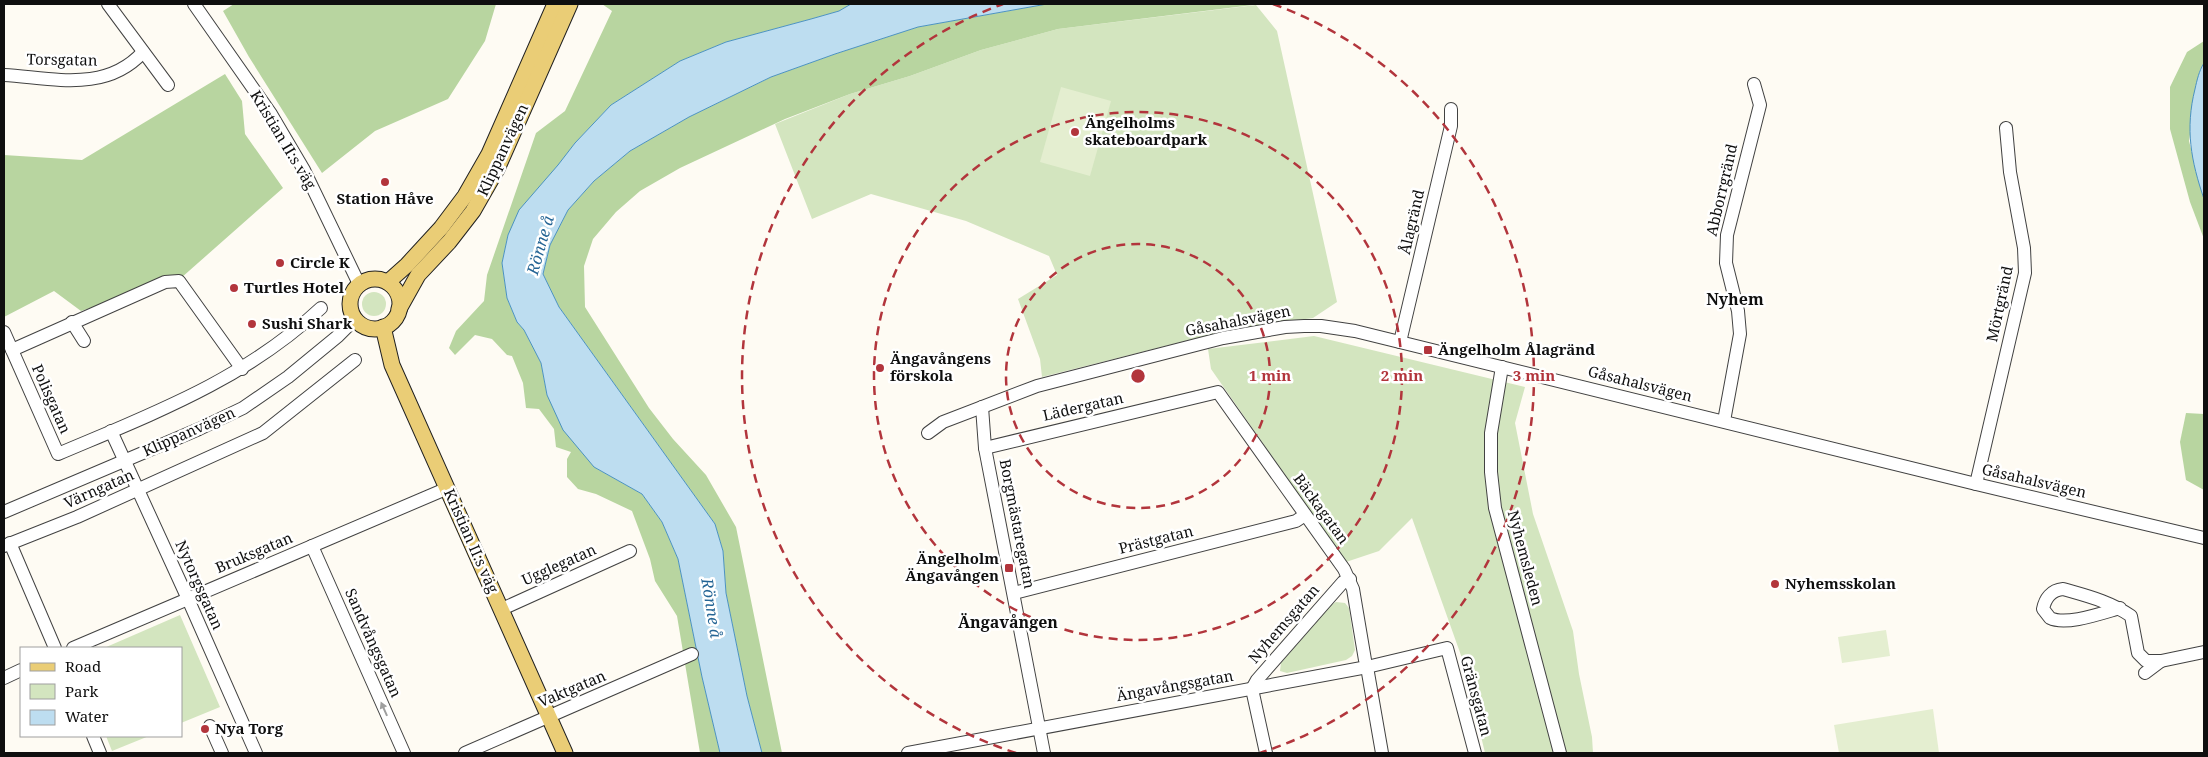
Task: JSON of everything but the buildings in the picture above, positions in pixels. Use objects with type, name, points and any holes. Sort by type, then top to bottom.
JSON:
[{"type":"main road","name":"Klippanvägen","points":[[388,282],[407,265],[441,228],[465,196],[489,154],[555,4]]},
{"type":"main road","name":"Klippanvägen","points":[[383,327],[393,320],[418,275],[449,242],[473,211],[497,169],[570,4]]},
{"type":"main road","points":[[383,327],[364,326],[355,319],[350,301],[354,289],[364,281],[376,278],[388,282],[397,291],[400,303],[399,309]]},
{"type":"main road","name":"Kristian II:s väg","points":[[383,327],[392,365],[565,753]]},
{"type":"street","points":[[108,4],[168,86]]},
{"type":"street","name":"Kristian II:s väg","points":[[194,4],[271,114],[304,170],[359,284]]},
{"type":"street","name":"Torsgatan","points":[[4,75],[96,80],[116,72],[143,52]]},
{"type":"street","name":"Abborrgränd","points":[[1724,421],[1740,334],[1738,311],[1726,263],[1725,249],[1760,105],[1754,84]]},
{"type":"street","name":"Ålagränd","points":[[1400,342],[1452,126],[1451,109]]},
{"type":"street","name":"Mörtgränd","points":[[1976,484],[2025,273],[2024,248],[2010,172],[2006,128]]},
{"type":"street","points":[[12,350],[165,282],[179,281],[242,368]]},
{"type":"street","points":[[111,431],[210,388],[284,340],[321,308]]},
{"type":"street","name":"Klippanvägen","points":[[4,512],[125,461],[243,408],[288,377],[338,336],[355,319]]},
{"type":"street","points":[[72,322],[84,341]]},
{"type":"street","name":"Gåsahalsvägen","points":[[928,433],[944,422],[1037,386],[1223,338],[1285,327],[1321,326],[1355,331],[1976,484],[2204,538]]},
{"type":"street","name":"Polisgatan","points":[[4,332],[58,454],[111,431]]},
{"type":"street","name":"Värngatan","points":[[7,544],[77,517],[267,431],[355,360]]},
{"type":"street","name":"Nyhemsleden","points":[[1502,367],[1491,433],[1495,508],[1560,753]]},
{"type":"street","name":"Lädergatan","points":[[985,448],[1218,392]]},
{"type":"street","name":"Bäckagatan","points":[[1218,392],[1350,579],[1382,753]]},
{"type":"street","name":"Borgmästaregatan","points":[[982,407],[985,448],[1044,753]]},
{"type":"street","name":"Nytorgsgatan","points":[[111,431],[256,753]]},
{"type":"street","name":"Bruksgatan","points":[[75,647],[448,488]]},
{"type":"street","name":"Prästgatan","points":[[1014,593],[1296,520],[1304,514]]},
{"type":"street","points":[[7,544],[56,647]]},
{"type":"street","name":"Sandvångsgatan","points":[[312,546],[404,753]]},
{"type":"street","name":"Ugglegatan","points":[[502,609],[630,551]]},
{"type":"street","name":"Nyhemsgatan","points":[[1252,689],[1257,680],[1343,582],[1350,579]]},
{"type":"street","points":[[2120,608],[2060,621],[2051,619],[2043,610],[2049,596],[2061,589],[2104,600],[2120,608],[2132,618],[2139,656],[2146,661],[2161,661],[2204,652]]},
{"type":"street","name":"Ängavångsgatan","points":[[908,753],[1039,727],[1252,689],[1366,663],[1447,648]]},
{"type":"street","name":"Gränsgatan","points":[[1447,648],[1475,753]]},
{"type":"street","name":"Vaktgatan","points":[[465,753],[692,654]]},
{"type":"street","points":[[2145,673],[2161,661]]},
{"type":"street","points":[[4,678],[20,670]]},
{"type":"street","points":[[1252,689],[1266,753]]},
{"type":"street","points":[[210,726],[222,753]]},
{"type":"street","points":[[93,737],[100,753]]},
{"type":"green space","points":[[234,4],[496,4],[485,41],[448,99],[375,131],[322,173],[249,57],[223,11]]},
{"type":"green space","points":[[602,4],[851,4],[839,11],[726,42],[680,61],[611,105],[575,143],[508,235],[502,263],[507,298],[517,322],[524,330],[541,363],[547,395],[594,467],[642,494],[662,522],[678,559],[702,677],[720,753],[700,753],[677,616],[655,581],[650,559],[632,511],[596,494],[578,489],[567,477],[567,459],[571,452],[556,447],[554,429],[539,409],[526,408],[523,383],[512,356],[507,355],[492,339],[475,335],[455,355],[449,348],[456,331],[484,301],[487,275],[536,133],[565,111],[612,11]]},
{"type":"green space","points":[[1047,4],[1261,4],[1058,29],[981,50],[910,76],[850,94],[785,119],[680,168],[640,191],[616,212],[593,239],[584,266],[585,307],[649,408],[673,439],[706,475],[736,527],[782,753],[762,753],[747,696],[726,593],[723,551],[715,524],[559,307],[543,274],[550,245],[568,210],[594,181],[630,151],[689,117],[771,77],[918,27]]},
{"type":"green space","points":[[1256,5],[1277,31],[1337,302],[1313,318],[1237,328],[1042,377],[1040,359],[1018,299],[1057,275],[1049,256],[966,221],[871,194],[812,219],[775,124],[850,94],[910,76],[981,50],[1058,29]]},
{"type":"green space","points":[[2204,41],[2204,63],[2200,70],[2189,141],[2204,199],[2204,239],[2190,202],[2170,129],[2170,87],[2187,52]]},
{"type":"green space","points":[[225,74],[242,101],[245,134],[283,188],[181,278],[81,311],[54,291],[4,317],[4,155],[82,160]]},
{"type":"green space","name":"Ängelholms skateboardpark","points":[[1061,87],[1111,101],[1090,176],[1040,162]]},
{"type":"green space","points":[[374,292],[379,293],[385,299],[385,309],[379,315],[374,316],[369,315],[363,309],[362,304],[363,299],[369,293]]},
{"type":"green space","points":[[1314,336],[1525,387],[1515,423],[1533,514],[1573,631],[1579,674],[1592,737],[1593,753],[1485,753],[1463,661],[1412,518],[1379,551],[1346,562],[1211,369],[1208,349]]},
{"type":"green space","points":[[2186,413],[2204,414],[2204,490],[2186,480],[2180,442]]},
{"type":"green space","points":[[1336,602],[1345,603],[1349,608],[1355,650],[1352,656],[1346,660],[1287,673],[1280,671],[1281,663],[1331,605]]},
{"type":"green space","points":[[180,615],[220,707],[182,723],[182,647],[106,647]]},
{"type":"green space","points":[[1886,630],[1890,656],[1842,663],[1838,637]]},
{"type":"green space","points":[[1933,709],[1939,753],[1839,753],[1834,725]]},
{"type":"green space","points":[[106,737],[147,737],[112,751]]},
{"type":"water","name":"Rönne å","points":[[851,4],[1047,4],[918,27],[771,77],[689,117],[630,151],[594,181],[568,210],[550,245],[543,274],[559,307],[715,524],[723,551],[726,593],[747,696],[762,753],[720,753],[702,677],[678,559],[662,522],[642,494],[594,467],[563,430],[547,395],[541,363],[524,330],[517,322],[507,298],[502,263],[508,235],[519,210],[575,143],[611,105],[680,61],[726,42],[839,11]]},
{"type":"water","points":[[2204,63],[2204,199],[2193,158],[2190,118],[2198,76]]},
{"type":"place","name":"Ängelholms skateboardpark","points":[[1075,132]]},
{"type":"place","name":"Station Håve","points":[[385,182]]},
{"type":"place","name":"Circle K","points":[[280,263]]},
{"type":"place","name":"Turtles Hotel","points":[[234,288]]},
{"type":"place","name":"Sushi Shark","points":[[252,324]]},
{"type":"place","name":"Ängelholm Ålagränd","points":[[1428,350]]},
{"type":"place","name":"Ängavångens förskola","points":[[880,368]]},
{"type":"place","name":"Ängelholm Ängavången","points":[[1009,568]]},
{"type":"place","name":"Nyhemsskolan","points":[[1775,584]]},
{"type":"place","name":"Nya Torg","points":[[205,729]]},
{"type":"district","name":"Nyhem","points":[[1735,299]]},
{"type":"district","name":"Ängavången","points":[[1008,622]]}]
